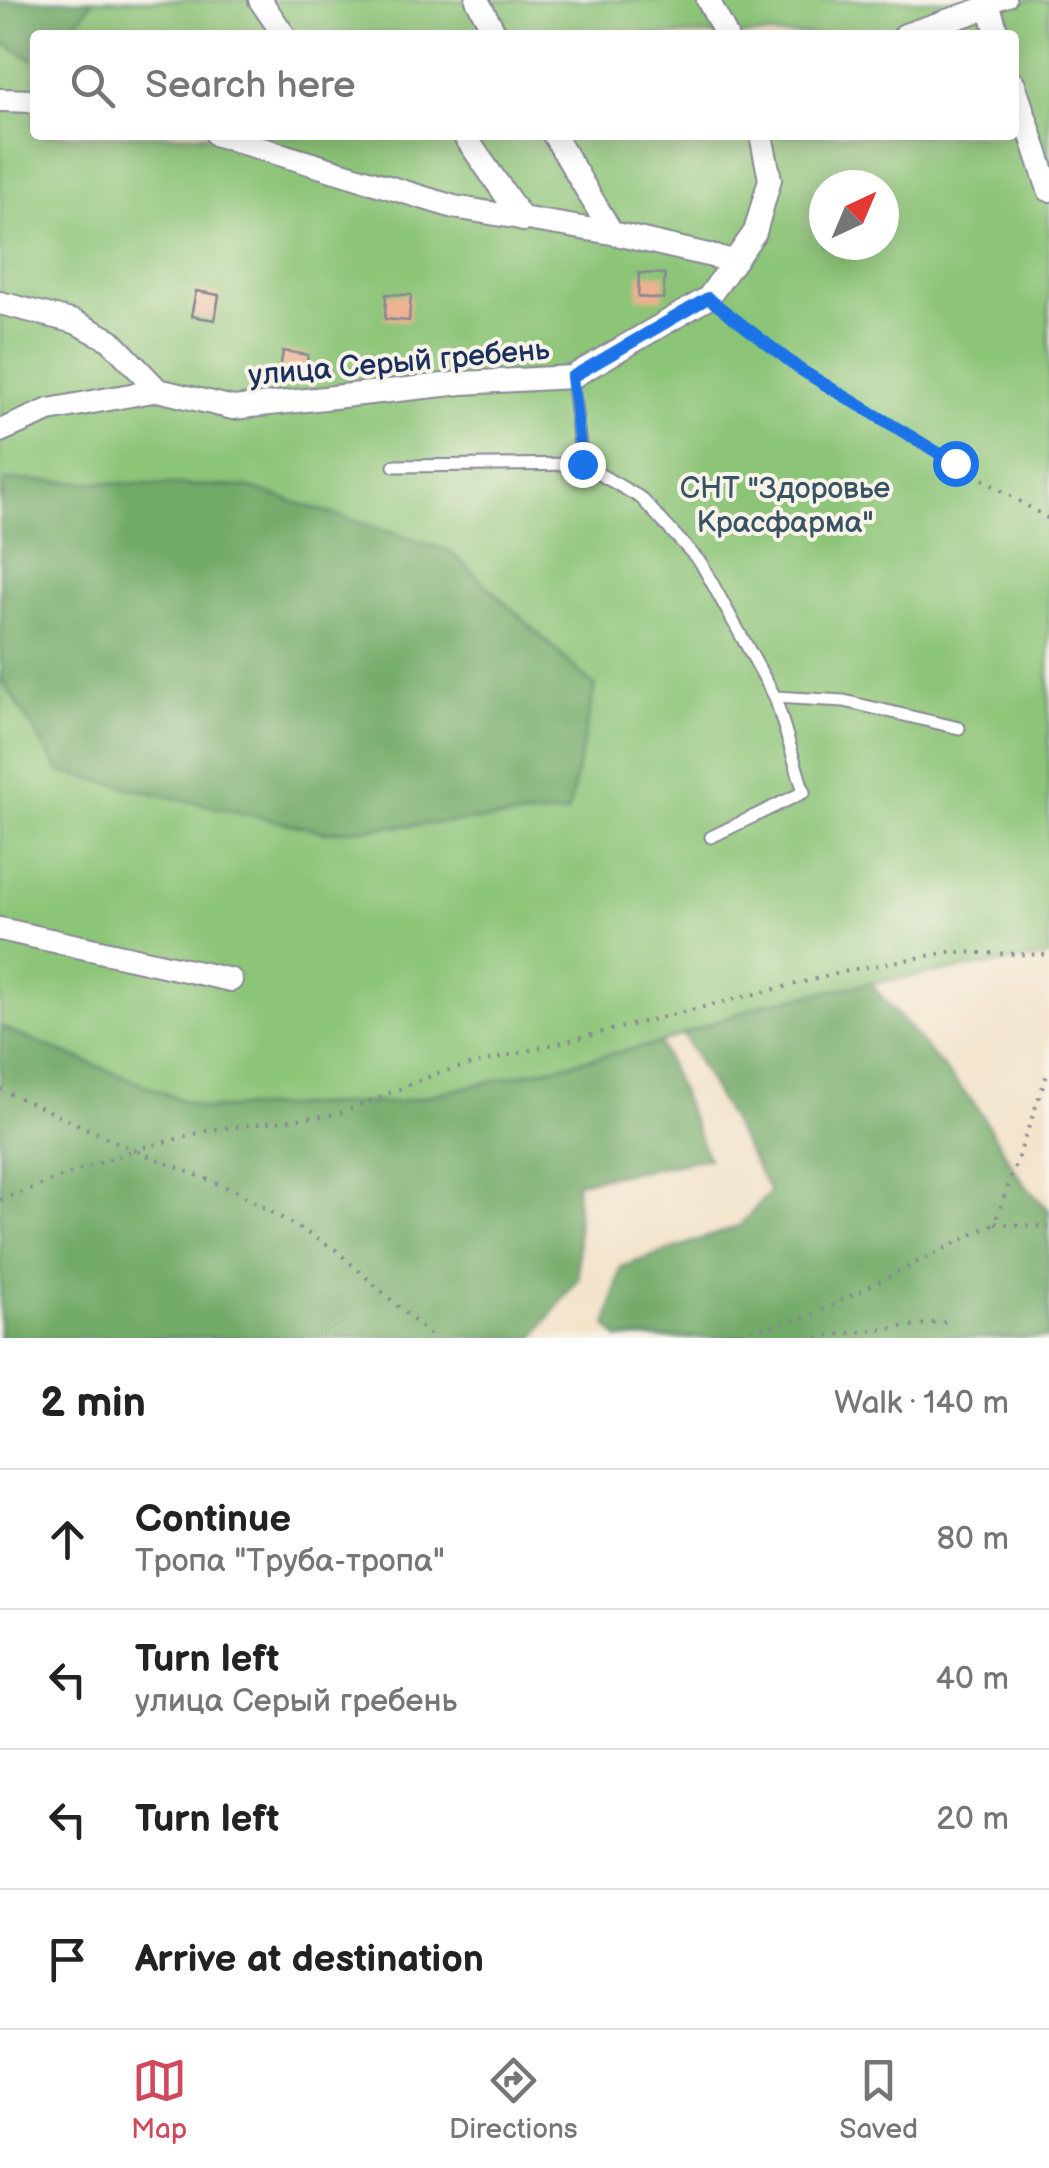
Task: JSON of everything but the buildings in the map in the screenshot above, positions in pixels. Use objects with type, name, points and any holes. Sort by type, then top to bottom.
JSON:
[{"type":"street","points":[[260,0],[281,30]]},
{"type":"street","points":[[477,0],[493,30]]},
{"type":"street","points":[[708,0],[723,30]]},
{"type":"street","points":[[920,30],[999,3],[998,30]]},
{"type":"street","points":[[1019,99],[1049,190]]},
{"type":"street","points":[[0,100],[30,100]]},
{"type":"street","points":[[233,140],[454,208],[612,233],[734,261]]},
{"type":"street","points":[[467,140],[523,220]]},
{"type":"street","points":[[557,140],[612,233]]},
{"type":"street","name":"улица Серый гребень","points":[[158,390],[234,408],[462,383],[572,377],[708,298],[755,232],[770,178],[762,140]]},
{"type":"street","points":[[0,303],[76,322],[110,340],[158,390]]},
{"type":"street","points":[[0,431],[49,410],[158,390]]},
{"type":"street","points":[[0,929],[231,980]]},
{"type":"lane","points":[[572,377],[582,464]]},
{"type":"lane","points":[[394,466],[582,464],[641,498],[701,563],[775,698],[804,792],[710,837]]},
{"type":"lane","points":[[775,698],[844,702],[959,728]]},
{"type":"path","points":[[708,298],[801,370],[1049,518]]},
{"type":"path","points":[[0,1200],[134,1150],[210,1130],[338,1114],[438,1073],[856,970],[950,952],[1049,955]]},
{"type":"path","points":[[995,1224],[1049,1069]]},
{"type":"path","points":[[0,1089],[236,1191],[336,1250],[432,1338]]},
{"type":"path","points":[[720,1338],[813,1316],[995,1224],[1049,1228]]},
{"type":"path","points":[[807,1338],[952,1321]]},
{"type":"green space","points":[[0,0],[93,0],[72,30],[30,30],[30,58],[0,41]]},
{"type":"green space","name":"СНТ \"Здоровье Красфарма\"","points":[[93,0],[1049,0],[1049,956],[767,1003],[660,1043],[400,1102],[204,1109],[0,1027],[0,676],[60,772],[7,480],[0,510],[0,41],[30,58],[30,140],[1019,140],[1019,30],[72,30]]},
{"type":"green space","points":[[6,480],[247,487],[450,551],[595,687],[568,813],[325,832],[60,772],[0,676],[0,510]]},
{"type":"green space","points":[[870,983],[976,1106],[1023,1183],[1049,1210],[1049,1338],[618,1338],[607,1326],[621,1267],[739,1226],[770,1192],[683,1034],[767,1003]]},
{"type":"green space","points":[[0,1027],[204,1109],[400,1102],[660,1043],[708,1158],[576,1182],[579,1277],[534,1338],[0,1338]]},
{"type":"route","points":[[582,464],[572,377],[708,298],[801,370],[955,463]]}]
